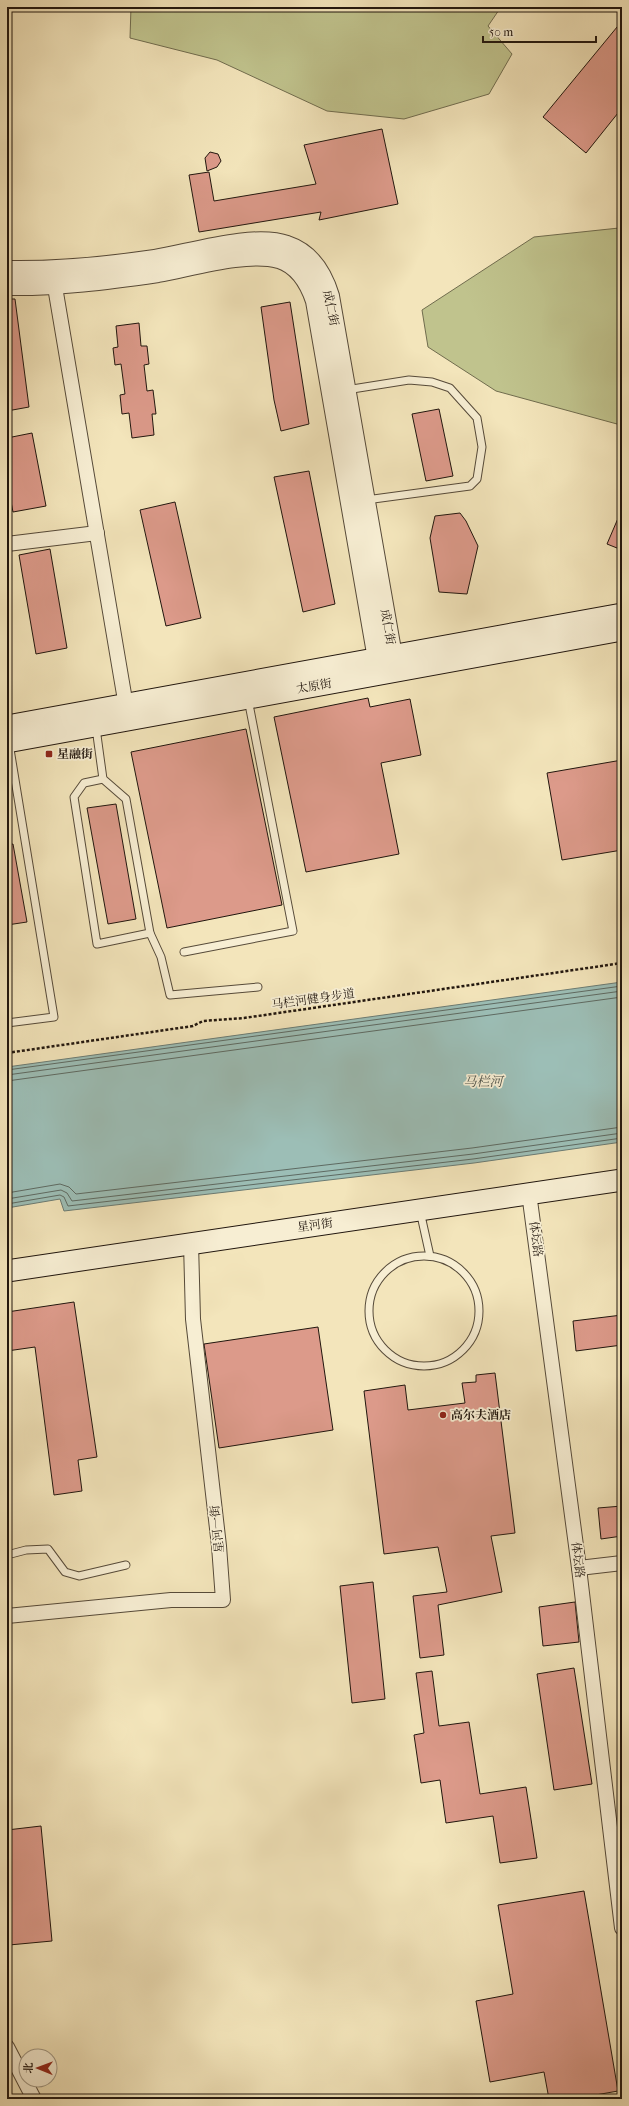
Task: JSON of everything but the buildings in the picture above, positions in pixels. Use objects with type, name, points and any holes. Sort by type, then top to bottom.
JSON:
[{"type":"main road","name":"太原街","points":[[7,735],[246,690],[622,614]]},
{"type":"main road","name":"太原街","points":[[386,662],[622,630]]},
{"type":"main road","name":"星河街","points":[[7,1271],[622,1180]]},
{"type":"street","name":"成仁街","points":[[7,270],[54,276],[158,273],[262,256],[280,259],[295,268],[312,290],[366,500],[386,662]]},
{"type":"street","name":"成仁街","points":[[7,286],[54,276]]},
{"type":"street","points":[[54,276],[127,712]]},
{"type":"street","name":"成仁街","points":[[339,391],[386,662]]},
{"type":"street","points":[[7,544],[97,533]]},
{"type":"street","name":"体坛路","points":[[530,1193],[579,1568],[622,1928]]},
{"type":"street","name":"星河一街","points":[[7,1616],[171,1600],[223,1600],[219,1546],[193,1319],[191,1243]]},
{"type":"street","points":[[579,1568],[622,1563]]},
{"type":"street","points":[[7,2047],[34,2099]]},
{"type":"lane","points":[[339,391],[409,380],[432,382],[450,388],[477,418],[482,447],[477,479],[470,486],[366,500]]},
{"type":"lane","points":[[184,952],[294,931],[246,690]]},
{"type":"lane","points":[[94,718],[103,779],[126,799],[150,933],[161,958],[170,995],[258,987]]},
{"type":"lane","points":[[7,735],[54,1017],[7,1023]]},
{"type":"lane","points":[[103,779],[84,783],[74,797],[97,944],[150,933]]},
{"type":"lane","points":[[420,1210],[430,1256]]},
{"type":"lane","points":[[430,1256],[448,1261],[463,1272],[473,1286],[478,1304],[478,1322],[471,1340],[459,1353],[443,1362],[425,1366],[408,1364],[391,1356],[379,1342],[371,1326],[369,1308],[372,1290],[382,1275],[396,1263],[407,1259],[430,1256]]},
{"type":"lane","points":[[7,1555],[26,1550],[48,1549],[65,1572],[80,1576],[126,1565]]},
{"type":"path","name":"马栏河健身步道","points":[[7,1053],[193,1026],[203,1021],[252,1016],[622,963]]},
{"type":"green space","points":[[131,7],[501,7],[488,26],[512,54],[489,94],[404,119],[327,111],[217,60],[130,38]]},
{"type":"green space","points":[[619,228],[622,233],[622,424],[617,424],[496,391],[428,347],[422,310],[534,237]]},
{"type":"water","name":"马栏河","points":[[622,982],[622,1142],[474,1163],[64,1211],[60,1199],[7,1208],[7,1067]]},
{"type":"place","name":"星融街","points":[[49,754]]},
{"type":"place","name":"高尔夫酒店","points":[[443,1415]]}]
